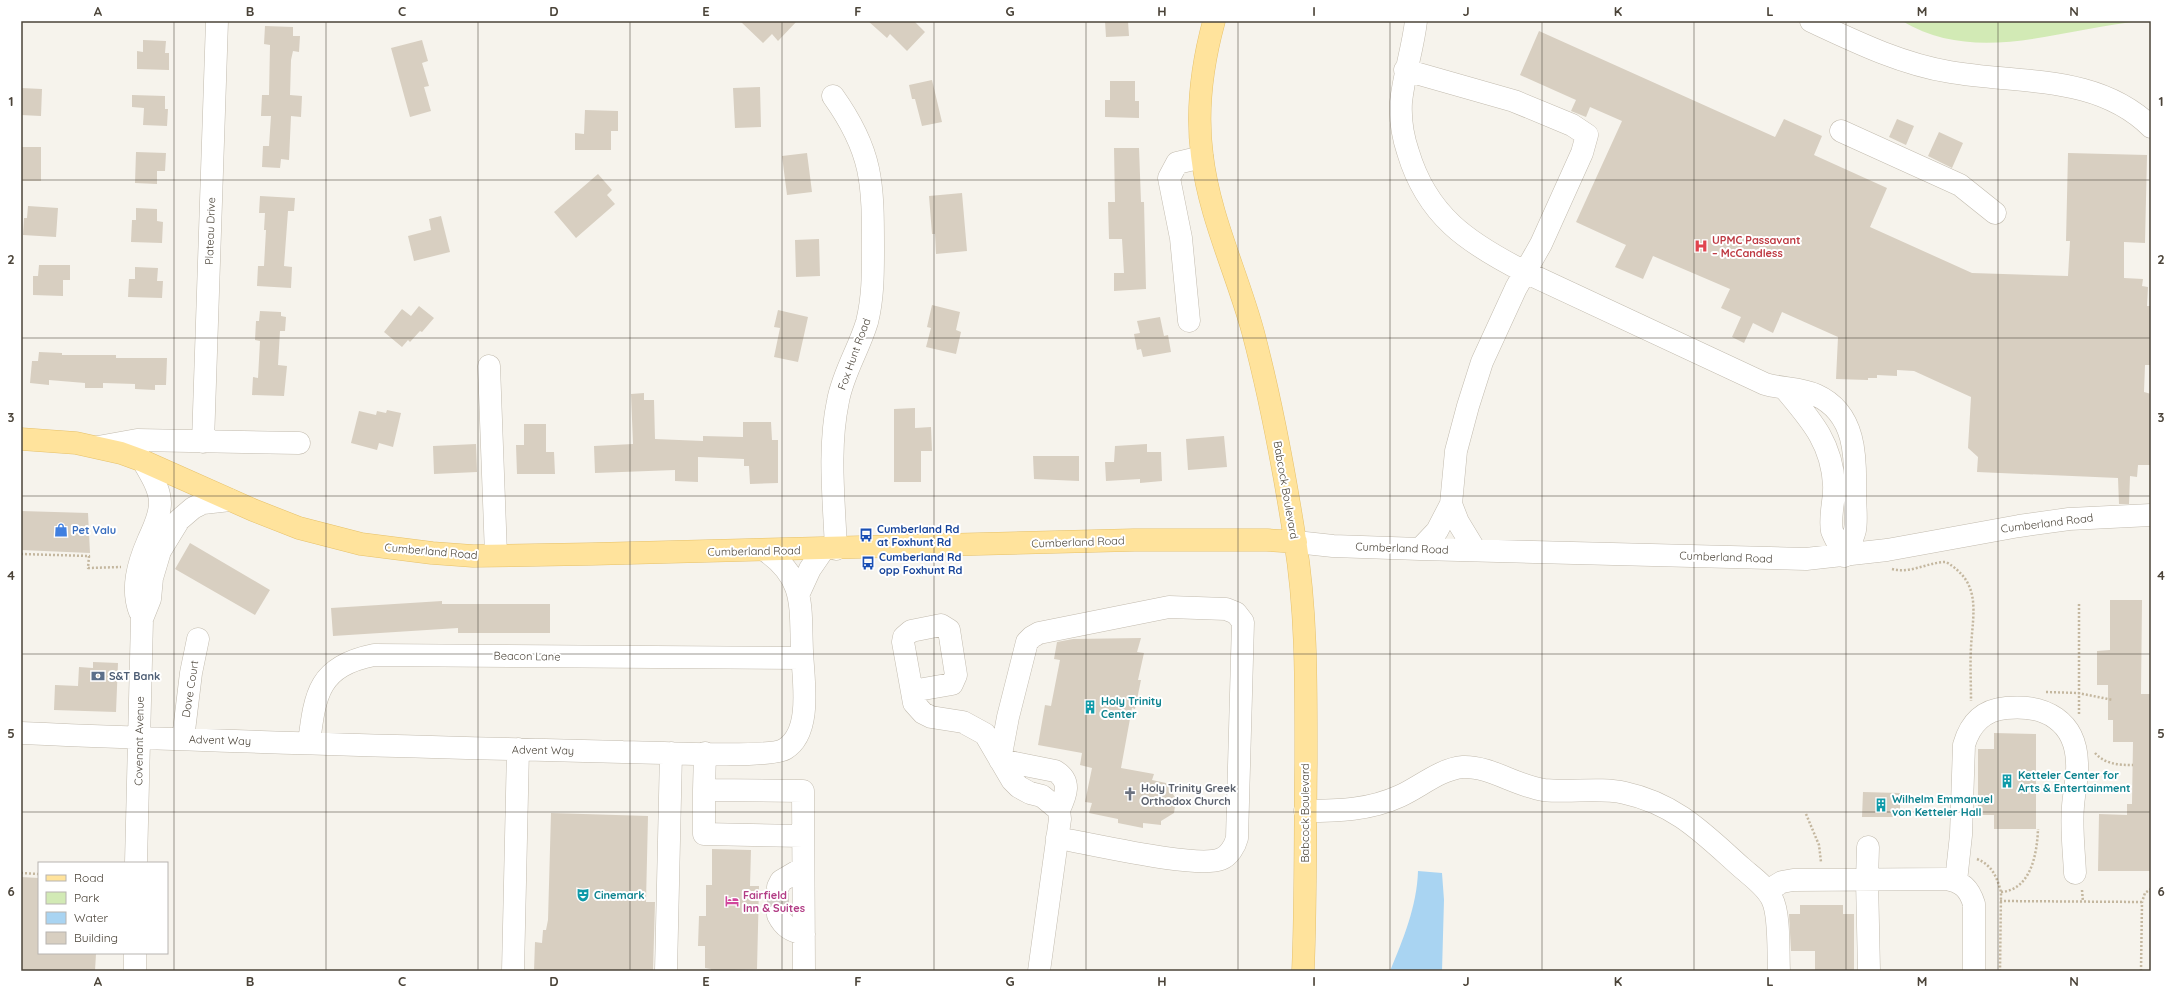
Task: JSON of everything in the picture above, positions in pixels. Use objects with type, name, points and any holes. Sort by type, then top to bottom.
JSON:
[{"type":"main road","name":"Babcock Boulevard","points":[[1214,21],[1202,72],[1199,133],[1202,157],[1219,229],[1238,281],[1263,370],[1296,542],[1306,686],[1303,971]]},
{"type":"main road","name":"Cumberland Road","points":[[21,439],[76,443],[98,447],[143,461],[230,500],[299,528],[361,544],[432,553],[496,555],[766,551],[1134,540],[1267,540],[1296,542]]},
{"type":"street","name":"Plateau Drive","points":[[203,442],[217,21]]},
{"type":"street","points":[[1416,21],[1405,70],[1401,103],[1402,124],[1414,171],[1424,191],[1438,211],[1471,242],[1489,254],[1525,272],[1765,384],[1817,395],[1829,403],[1846,424],[1852,438],[1856,458],[1855,531],[1844,556]]},
{"type":"street","points":[[1811,21],[1883,54],[1913,64],[1950,72],[2053,83],[2090,90],[2148,118]]},
{"type":"street","points":[[1405,70],[1514,101],[1572,125],[1587,135],[1582,153],[1544,238],[1525,272],[1482,362],[1456,451],[1451,504],[1436,531],[1420,549]]},
{"type":"street","name":"Fox Hunt Road","points":[[830,549],[834,422],[844,380],[859,345],[870,310],[872,291],[873,212],[871,184],[861,143],[850,120],[833,96]]},
{"type":"street","points":[[1841,131],[1960,185],[1995,213]]},
{"type":"street","points":[[1189,321],[1181,238],[1169,178],[1177,163],[1202,157]]},
{"type":"street","points":[[488,366],[496,555]]},
{"type":"street","points":[[1785,389],[1823,438],[1830,459],[1834,485],[1832,530],[1844,556]]},
{"type":"street","points":[[98,447],[137,440],[299,444]]},
{"type":"street","name":"Covenant Avenue","points":[[142,619],[135,600],[136,579],[142,558],[155,528],[160,503],[156,485],[143,461]]},
{"type":"street","points":[[1834,485],[1855,487]]},
{"type":"street","name":"Covenant Avenue","points":[[136,862],[142,619],[150,599],[153,572],[160,551],[178,520],[193,508],[203,503],[230,500]]},
{"type":"street","points":[[1451,504],[1458,522],[1475,550]]},
{"type":"street","name":"Cumberland Road","points":[[1296,542],[1333,546],[1420,549],[1806,559],[1888,550],[2069,518],[2151,515]]},
{"type":"street","name":"Advent Way","points":[[799,593],[807,574],[830,549]]},
{"type":"street","name":"Advent Way","points":[[21,733],[139,738],[671,753],[777,752],[794,741],[800,731],[804,702],[799,593],[785,566],[766,551]]},
{"type":"street","points":[[1000,760],[1008,717],[1024,649],[1032,636],[1039,633],[1169,607],[1226,609],[1240,618],[1242,622],[1237,838],[1232,849],[1222,859],[1214,861],[1172,859],[1057,838]]},
{"type":"street","name":"Dove Court","points":[[183,739],[191,673],[198,639]]},
{"type":"street","name":"Beacon Lane","points":[[309,743],[314,705],[324,682],[334,671],[346,664],[358,658],[374,655],[802,658]]},
{"type":"street","points":[[912,691],[914,703],[922,713],[931,717],[963,722],[985,734],[1012,780],[1019,787],[1042,796],[1059,810]]},
{"type":"street","points":[[1956,881],[1961,835],[1964,745],[1971,728],[1978,719],[2000,708],[2033,708],[2053,714],[2069,733],[2077,754],[2072,807],[2075,873]]},
{"type":"street","points":[[513,971],[518,749]]},
{"type":"street","points":[[666,971],[671,753]]},
{"type":"street","points":[[705,753],[704,834],[803,836]]},
{"type":"street","points":[[1000,760],[1055,771],[1061,774],[1067,787],[1059,810],[1057,838],[1039,971]]},
{"type":"street","points":[[1305,810],[1338,811],[1372,807],[1400,796],[1444,772],[1462,767],[1476,768],[1525,786],[1544,790],[1624,793],[1667,807],[1688,820],[1767,891],[1775,907],[1779,971]]},
{"type":"street","points":[[704,790],[803,791],[804,971]]},
{"type":"street","points":[[1868,847],[1867,880],[1869,971]]},
{"type":"street","points":[[778,887],[781,881],[803,868]]},
{"type":"street","points":[[1767,891],[1782,882],[1824,880],[1946,879],[1956,881],[1962,884],[1971,894],[1974,904],[1974,971]]},
{"type":"street","points":[[778,915],[783,924],[792,931],[804,934]]},
{"type":"street","points":[[135,954],[135,971]]},
{"type":"path","points":[[1888,550],[1889,565],[1893,570],[1907,570],[1932,563],[1946,562],[1957,570],[1969,584],[1974,605],[1971,650],[1971,710],[1978,719]]},
{"type":"path","points":[[21,554],[89,556],[88,568],[116,568],[127,563]]},
{"type":"path","points":[[2079,604],[2079,717]]},
{"type":"path","points":[[2039,692],[2078,693],[2113,700]]},
{"type":"path","points":[[2091,747],[2100,758],[2109,763],[2119,766],[2133,765]]},
{"type":"path","points":[[1806,814],[1820,846],[1824,880]]},
{"type":"path","points":[[2001,892],[2015,890],[2023,882],[2036,855],[2038,829]]},
{"type":"path","points":[[1976,858],[1990,866],[1999,882],[2001,892],[2000,971]]},
{"type":"path","points":[[21,873],[38,874]]},
{"type":"path","points":[[2141,971],[2142,902],[2145,893],[2151,889]]},
{"type":"path","points":[[2000,902],[2142,902]]},
{"type":"green space","points":[[1902,21],[2142,21],[2051,36],[1990,43],[1960,41],[1931,34]]},
{"type":"water","points":[[1418,871],[1442,873],[1444,900],[1442,971],[1390,971],[1412,910]]},
{"type":"building","points":[[740,21],[797,21],[778,41],[772,34],[763,43]]},
{"type":"building","points":[[868,21],[914,21],[925,32],[907,51],[890,34],[887,38]]},
{"type":"building","points":[[1105,21],[1128,21],[1129,36],[1106,37]]},
{"type":"building","points":[[265,26],[293,27],[293,36],[300,36],[299,52],[293,51],[291,60],[290,95],[302,96],[301,117],[291,116],[289,160],[281,159],[280,168],[262,167],[263,146],[269,146],[271,116],[261,116],[262,95],[269,95],[270,45],[264,44]]},
{"type":"building","points":[[1539,31],[1775,137],[1784,119],[1822,136],[1814,155],[1887,188],[1870,227],[1972,273],[2068,276],[2070,241],[2066,241],[2068,153],[2147,155],[2145,243],[2124,242],[2124,278],[2143,279],[2142,286],[2148,287],[2147,306],[2151,306],[2151,365],[2145,365],[2144,392],[2151,394],[2151,465],[2138,465],[2137,477],[2130,476],[2129,504],[2119,504],[2118,478],[1977,472],[1978,457],[1968,448],[1971,397],[1914,371],[1897,370],[1897,376],[1877,375],[1877,378],[1868,378],[1868,380],[1836,379],[1838,337],[1782,312],[1773,333],[1753,323],[1744,343],[1732,337],[1741,317],[1721,308],[1730,289],[1653,256],[1643,279],[1615,267],[1626,245],[1576,222],[1622,121],[1590,107],[1586,117],[1571,111],[1576,100],[1520,75]]},
{"type":"building","points":[[143,40],[166,41],[165,53],[169,53],[169,70],[137,69],[137,51],[143,52]]},
{"type":"building","points":[[422,40],[428,61],[422,63],[429,86],[424,87],[431,111],[410,117],[391,48]]},
{"type":"building","points":[[932,80],[942,122],[922,126],[915,99],[912,99],[909,85]]},
{"type":"building","points":[[1110,81],[1135,81],[1135,101],[1139,101],[1139,118],[1105,117],[1105,100],[1110,100]]},
{"type":"building","points":[[760,87],[761,127],[735,128],[733,88]]},
{"type":"building","points":[[21,88],[42,89],[41,116],[21,115]]},
{"type":"building","points":[[132,95],[165,96],[165,109],[168,109],[167,126],[143,125],[144,108],[132,107]]},
{"type":"building","points":[[585,110],[618,111],[618,131],[611,131],[611,150],[575,150],[575,133],[584,134]]},
{"type":"building","points":[[1897,119],[1914,126],[1906,145],[1889,137]]},
{"type":"building","points":[[1939,132],[1963,143],[1952,168],[1928,156]]},
{"type":"building","points":[[21,147],[41,147],[41,181],[21,181]]},
{"type":"building","points":[[1114,148],[1139,148],[1141,202],[1144,202],[1146,289],[1114,291],[1114,273],[1124,273],[1122,239],[1109,239],[1108,202],[1115,202]]},
{"type":"building","points":[[136,152],[166,153],[165,171],[157,171],[157,184],[135,183]]},
{"type":"building","points":[[807,153],[812,192],[787,195],[782,156]]},
{"type":"building","points":[[598,174],[612,190],[607,195],[615,204],[576,238],[554,212]]},
{"type":"building","points":[[962,193],[967,251],[936,254],[935,234],[932,234],[929,196]]},
{"type":"building","points":[[260,196],[295,198],[294,211],[288,211],[284,266],[292,267],[291,288],[257,286],[258,266],[264,266],[266,230],[264,230],[265,213],[259,213]]},
{"type":"building","points":[[28,206],[58,208],[56,237],[23,235],[24,218],[27,218]]},
{"type":"building","points":[[136,208],[157,209],[157,221],[163,222],[162,243],[131,242],[132,220],[136,220]]},
{"type":"building","points":[[441,216],[450,252],[414,261],[408,236],[431,230],[429,219]]},
{"type":"building","points":[[819,239],[820,276],[796,277],[795,240]]},
{"type":"building","points":[[39,265],[70,265],[70,280],[63,280],[63,296],[33,295],[33,276],[38,276]]},
{"type":"building","points":[[135,267],[158,268],[157,281],[163,281],[162,298],[128,297],[129,279],[135,279]]},
{"type":"building","points":[[932,305],[960,312],[956,330],[961,332],[956,354],[926,347],[931,328],[927,327]]},
{"type":"building","points":[[419,306],[434,318],[422,332],[420,331],[410,342],[408,340],[402,347],[384,332],[402,309],[411,316]]},
{"type":"building","points":[[778,310],[808,317],[798,362],[774,357],[780,328],[774,327]]},
{"type":"building","points":[[260,311],[281,312],[281,316],[286,317],[285,331],[280,331],[278,365],[287,366],[284,396],[252,395],[253,377],[258,378],[260,341],[255,340],[256,321],[259,321]]},
{"type":"building","points":[[1160,317],[1164,336],[1168,335],[1171,352],[1143,357],[1141,349],[1137,350],[1134,334],[1140,333],[1137,321]]},
{"type":"building","points":[[39,352],[62,353],[62,355],[116,355],[116,358],[167,358],[166,385],[155,385],[155,390],[135,389],[135,384],[103,383],[103,388],[85,388],[85,383],[49,380],[49,385],[30,383],[32,361],[38,361]]},
{"type":"building","points":[[644,393],[644,400],[654,400],[655,439],[703,441],[703,436],[743,437],[743,422],[771,422],[772,440],[778,440],[778,483],[750,484],[749,466],[744,466],[744,459],[698,457],[698,482],[675,481],[675,470],[595,473],[594,446],[633,444],[631,394]]},
{"type":"building","points":[[915,408],[915,428],[931,427],[932,451],[921,451],[921,482],[894,482],[894,409]]},
{"type":"building","points":[[387,410],[401,413],[393,447],[379,443],[377,450],[351,443],[359,411],[376,415],[377,411],[386,413]]},
{"type":"building","points":[[524,424],[546,424],[546,452],[554,452],[555,474],[517,474],[516,445],[524,445]]},
{"type":"building","points":[[1224,436],[1227,467],[1188,470],[1186,439]]},
{"type":"building","points":[[476,444],[477,472],[434,474],[433,446]]},
{"type":"building","points":[[1147,444],[1147,452],[1161,452],[1162,481],[1140,483],[1140,479],[1106,481],[1105,462],[1114,462],[1115,446]]},
{"type":"building","points":[[1033,456],[1079,456],[1079,481],[1034,479]]},
{"type":"building","points":[[21,511],[88,513],[90,553],[21,550]]},
{"type":"building","points":[[190,543],[270,590],[255,615],[175,569]]},
{"type":"building","points":[[2110,600],[2142,600],[2141,694],[2151,694],[2151,871],[2098,871],[2099,814],[2127,815],[2127,804],[2132,804],[2133,742],[2113,742],[2113,720],[2108,720],[2108,685],[2097,685],[2097,651],[2110,650]]},
{"type":"building","points":[[442,601],[442,604],[550,604],[550,633],[458,633],[458,628],[333,636],[331,608]]},
{"type":"building","name":"Holy Trinity Center","points":[[1141,638],[1137,652],[1144,653],[1138,680],[1141,680],[1135,709],[1132,708],[1121,768],[1154,774],[1152,780],[1166,783],[1176,799],[1174,813],[1161,821],[1161,825],[1143,823],[1143,828],[1118,823],[1118,819],[1089,813],[1092,803],[1085,802],[1092,768],[1080,765],[1082,753],[1038,745],[1045,705],[1051,706],[1060,660],[1054,659],[1057,642],[1073,639]]},
{"type":"building","name":"S&T Bank","points":[[93,662],[118,663],[116,712],[54,710],[55,685],[78,686],[79,667],[93,668]]},
{"type":"building","name":"Ketteler Center for Arts & Entertainment","points":[[1994,733],[2036,734],[2036,829],[1994,829],[1994,815],[1978,815],[1978,749],[1994,749]]},
{"type":"building","name":"Wilhelm Emmanuel von Ketteler Hall","points":[[1863,792],[1900,793],[1900,817],[1862,817]]},
{"type":"building","name":"Cinemark","points":[[551,813],[648,816],[646,902],[655,902],[653,971],[534,971],[535,942],[542,943],[543,930],[546,930],[548,920]]},
{"type":"building","name":"Fairfield Inn & Suites","points":[[712,849],[751,850],[750,886],[759,886],[757,969],[711,971],[711,969],[705,968],[705,946],[698,946],[699,916],[706,916],[706,885],[712,885]]},
{"type":"building","points":[[21,877],[38,878],[38,954],[96,954],[95,971],[21,971]]},
{"type":"building","points":[[1800,905],[1843,905],[1843,914],[1854,914],[1854,971],[1815,971],[1815,951],[1791,951],[1789,914],[1800,914]]},
{"type":"tunnel","points":[[778,887],[778,915]]},
{"type":"place","name":"UPMC Passavant – McCandless","points":[[1701,246]]},
{"type":"place","name":"Pet Valu","points":[[61,530]]},
{"type":"place","name":"Cumberland Rd at Foxhunt Rd","points":[[866,535]]},
{"type":"place","name":"Cumberland Rd opp Foxhunt Rd","points":[[868,563]]},
{"type":"place","name":"S&T Bank","points":[[98,676]]},
{"type":"place","name":"Holy Trinity Center","points":[[1090,707]]},
{"type":"place","name":"Ketteler Center for Arts & Entertainment","points":[[2007,781]]},
{"type":"place","name":"Holy Trinity Greek Orthodox Church","points":[[1130,794]]},
{"type":"place","name":"Wilhelm Emmanuel von Ketteler Hall","points":[[1881,805]]},
{"type":"place","name":"Cinemark","points":[[583,895]]},
{"type":"place","name":"Fairfield Inn & Suites","points":[[732,901]]}]
